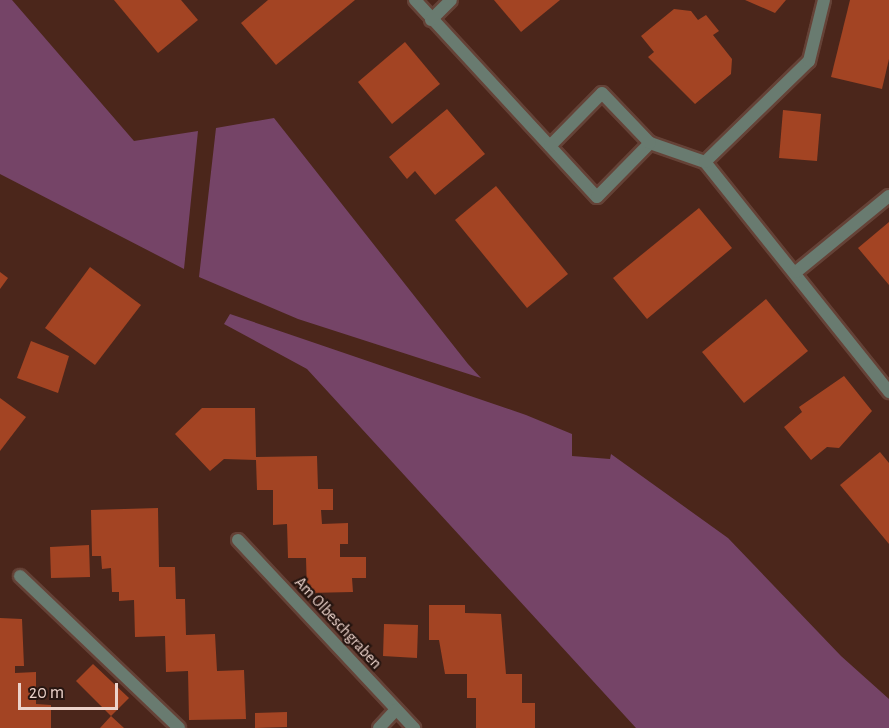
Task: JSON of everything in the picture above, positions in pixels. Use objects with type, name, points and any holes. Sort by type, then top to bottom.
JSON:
[{"type":"street","points":[[415,0],[431,20],[597,197],[650,143]]},
{"type":"street","points":[[431,20],[451,0]]},
{"type":"street","points":[[705,162],[809,61],[824,0]]},
{"type":"street","points":[[550,146],[602,93],[650,143],[705,162],[889,392]]},
{"type":"street","points":[[795,272],[889,196]]},
{"type":"street","name":"Am Olbeschgraben","points":[[238,540],[414,728]]},
{"type":"street","points":[[20,576],[179,728]]},
{"type":"street","points":[[379,728],[396,710]]},
{"type":"shaded area","points":[[0,0],[12,0],[134,141],[198,131],[184,269],[0,174]]},
{"type":"shaded area","points":[[274,118],[481,378],[298,319],[199,277],[216,128]]},
{"type":"shaded area","points":[[230,314],[526,415],[572,434],[572,456],[610,459],[611,454],[728,538],[841,656],[889,699],[889,728],[636,728],[307,369],[224,324]]},
{"type":"building","points":[[114,0],[181,0],[198,20],[158,53]]},
{"type":"building","points":[[268,0],[355,0],[276,65],[241,23]]},
{"type":"building","points":[[494,0],[560,0],[521,32]]},
{"type":"building","points":[[745,0],[786,0],[775,13]]},
{"type":"building","points":[[850,0],[889,0],[889,59],[882,89],[831,77]]},
{"type":"building","points":[[674,9],[691,11],[698,20],[706,15],[719,31],[713,35],[732,59],[731,74],[695,104],[648,57],[654,52],[641,36]]},
{"type":"building","points":[[405,42],[440,84],[392,124],[358,82]]},
{"type":"building","points":[[447,109],[485,154],[435,195],[415,171],[407,179],[389,157]]},
{"type":"building","points":[[783,110],[821,114],[817,161],[779,158]]},
{"type":"building","points":[[496,186],[568,274],[527,308],[455,220]]},
{"type":"building","points":[[699,208],[732,248],[647,319],[613,278]]},
{"type":"building","points":[[889,222],[889,285],[858,248]]},
{"type":"building","points":[[90,267],[141,305],[95,365],[45,328]]},
{"type":"building","points":[[0,272],[8,278],[0,289]]},
{"type":"building","points":[[766,299],[808,351],[744,403],[702,352]]},
{"type":"building","points":[[31,341],[69,356],[58,393],[17,378]]},
{"type":"building","points":[[844,376],[872,411],[839,448],[827,447],[811,460],[784,427],[802,412],[799,407]]},
{"type":"building","points":[[0,398],[26,417],[0,451]]},
{"type":"building","points":[[202,408],[255,408],[256,457],[317,456],[318,489],[333,489],[333,510],[321,510],[322,524],[348,523],[348,544],[340,544],[340,557],[366,557],[366,578],[352,578],[353,592],[307,593],[306,558],[288,558],[287,524],[273,525],[273,490],[257,490],[256,460],[224,459],[210,471],[175,434]]},
{"type":"building","points":[[880,452],[889,463],[889,544],[840,485]]},
{"type":"building","points":[[158,508],[159,567],[175,567],[176,599],[185,599],[186,635],[215,634],[217,671],[244,670],[246,719],[189,720],[188,671],[166,672],[165,636],[135,637],[134,600],[119,601],[119,592],[112,592],[111,568],[102,569],[101,556],[92,556],[91,510]]},
{"type":"building","points":[[89,545],[90,577],[51,578],[50,547]]},
{"type":"building","points":[[429,605],[465,605],[465,613],[501,614],[506,674],[522,674],[522,703],[535,703],[535,728],[476,728],[476,698],[467,698],[467,674],[445,674],[439,640],[429,640]]},
{"type":"building","points":[[0,618],[22,619],[24,666],[15,666],[15,673],[36,672],[36,704],[51,705],[51,728],[0,728]]},
{"type":"building","points":[[384,624],[418,625],[417,658],[383,656]]},
{"type":"building","points":[[93,664],[129,698],[111,716],[76,681]]},
{"type":"building","points":[[287,712],[287,727],[255,728],[255,713]]},
{"type":"building","points":[[111,716],[124,728],[100,728]]}]
